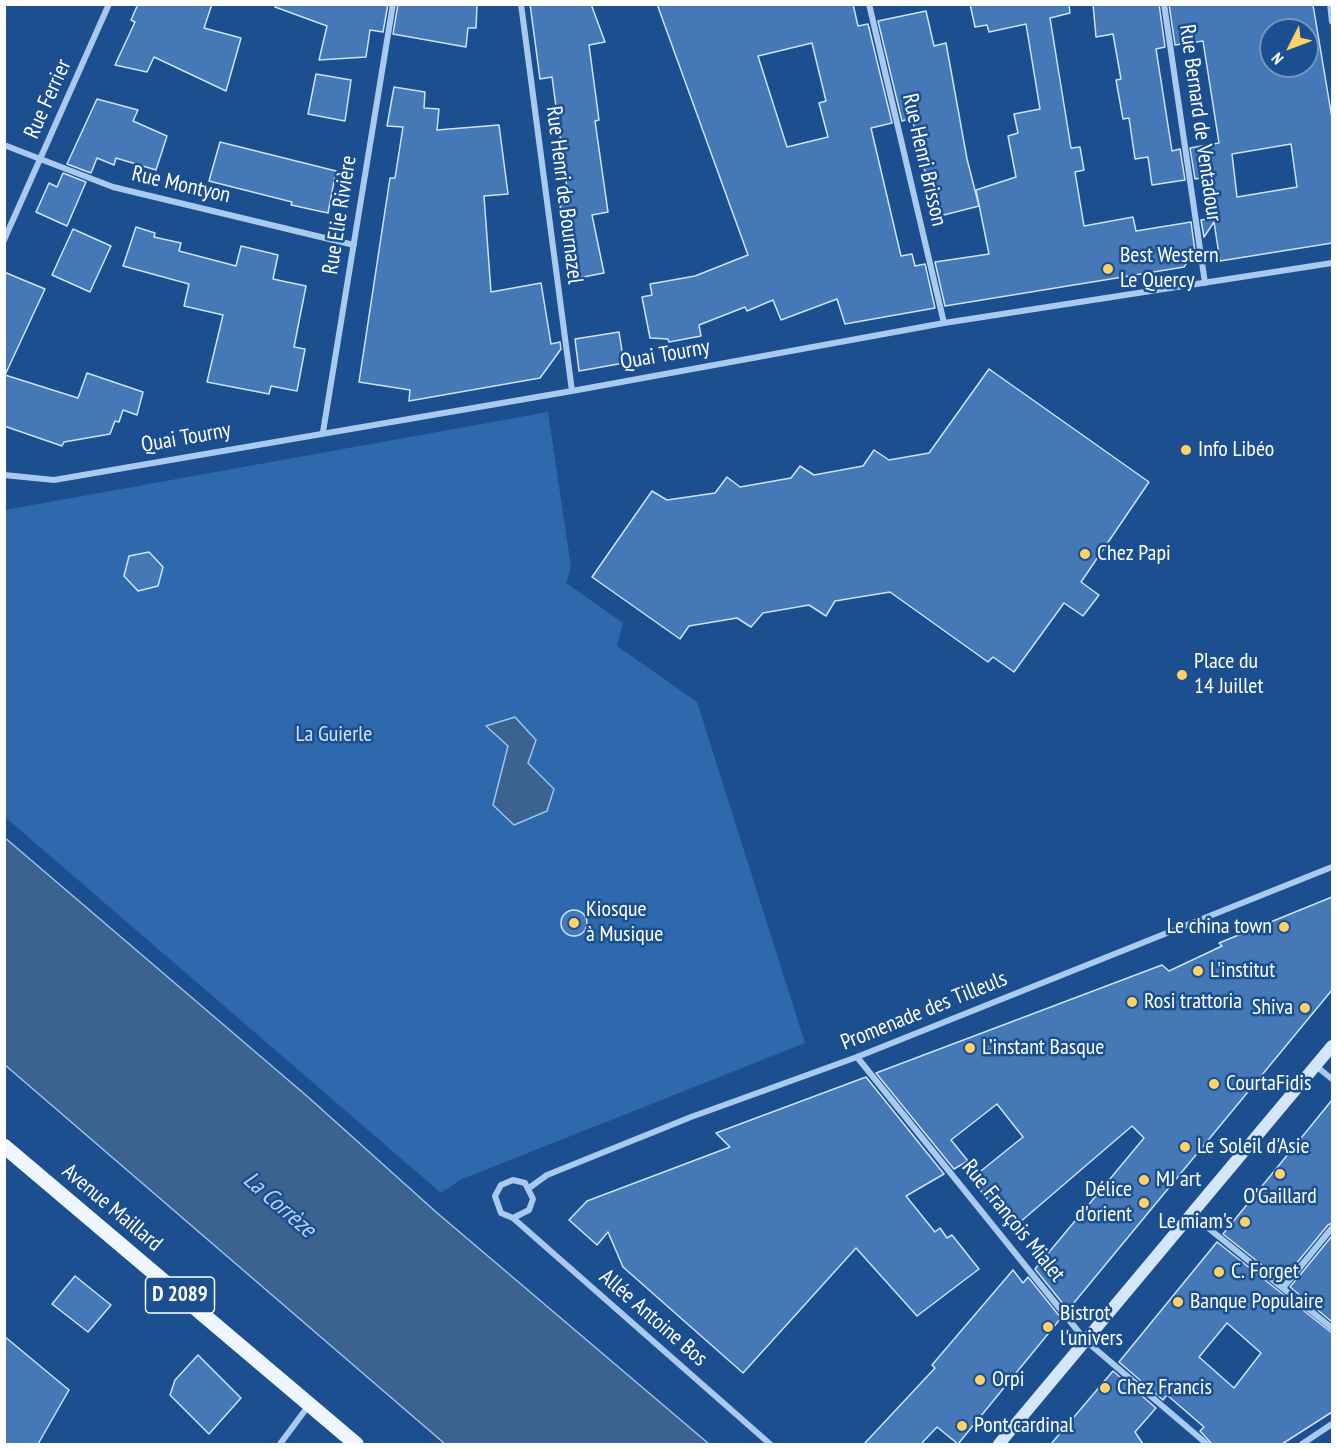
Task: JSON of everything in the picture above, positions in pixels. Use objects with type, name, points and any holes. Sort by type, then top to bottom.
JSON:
[{"type":"main road","points":[[999,1444],[1332,1046]]},
{"type":"main road","name":"Avenue Maillard","points":[[4,1146],[356,1444]]},
{"type":"street","name":"Rue Ferrier","points":[[4,240],[109,4]]},
{"type":"street","name":"Rue Elie Rivière","points":[[323,432],[393,4]]},
{"type":"street","name":"Rue Henri de Bournazel","points":[[521,4],[572,391]]},
{"type":"street","name":"Rue Henri Brisson","points":[[869,4],[944,323]]},
{"type":"street","name":"Rue Bernard de Ventadour","points":[[1164,4],[1205,283]]},
{"type":"street","points":[[1330,4],[1332,22]]},
{"type":"street","name":"Rue Montyon","points":[[4,145],[40,161],[112,187],[354,245]]},
{"type":"street","name":"Quai Tourny","points":[[4,475],[54,480],[572,391],[944,323],[1332,263]]},
{"type":"street","name":"Promenade des Tilleuls","points":[[529,1188],[547,1175],[680,1122],[856,1057],[1332,867]]},
{"type":"street","name":"Rue François Mialet","points":[[856,1057],[1086,1341],[1207,1444]]},
{"type":"street","points":[[1316,1066],[1332,1079]]},
{"type":"street","points":[[513,1180],[525,1183],[532,1199],[529,1210],[513,1218],[501,1213],[497,1208],[495,1196],[497,1190],[507,1181],[513,1180]]},
{"type":"street","points":[[1192,1215],[1332,1328]]},
{"type":"street","name":"Allée Antoine Bos","points":[[513,1218],[770,1444]]},
{"type":"street","points":[[1283,1288],[1332,1228]]},
{"type":"street","points":[[280,1444],[309,1405]]},
{"type":"street","points":[[1302,1444],[1332,1424]]},
{"type":"green space","name":"La Guierle","points":[[548,412],[571,567],[566,583],[623,623],[617,646],[697,702],[805,1043],[460,1180],[441,1193],[5,817],[5,510]]},
{"type":"water","points":[[515,717],[536,740],[528,763],[554,789],[547,811],[514,825],[493,805],[508,746],[486,726]]},
{"type":"water","name":"La Corrèze","points":[[4,837],[308,1097],[436,1212],[709,1444],[445,1444],[5,1065]]},
{"type":"building","points":[[138,4],[212,4],[204,28],[241,38],[226,91],[154,57],[147,72],[115,65],[135,22],[131,20]]},
{"type":"building","points":[[276,4],[388,4],[383,32],[370,30],[366,57],[319,60],[327,26],[275,7]]},
{"type":"building","points":[[398,4],[477,4],[476,28],[468,28],[466,47],[393,34]]},
{"type":"building","points":[[530,4],[591,4],[605,42],[589,45],[599,120],[595,121],[608,212],[592,215],[604,273],[573,279],[560,205],[569,203],[552,77],[540,79]]},
{"type":"building","points":[[657,4],[853,4],[858,26],[868,24],[892,123],[871,128],[901,256],[912,254],[915,266],[925,264],[935,308],[845,324],[837,299],[781,320],[773,300],[747,311],[745,307],[699,325],[701,336],[669,342],[668,339],[650,338],[642,297],[652,295],[650,284],[695,276],[748,255]],"holes":[[[812,43],[826,101],[819,103],[828,137],[787,147],[758,56]]]},
{"type":"building","points":[[970,4],[1069,4],[1070,13],[1050,18],[1071,148],[1080,147],[1084,170],[1075,172],[1084,226],[1133,217],[1136,231],[1191,222],[1195,251],[1184,267],[945,306],[935,262],[989,254],[976,190],[1016,177],[1008,136],[1018,133],[1014,114],[1040,109],[1026,24],[989,32],[987,25],[975,27]]},
{"type":"building","points":[[1093,4],[1159,4],[1165,47],[1156,49],[1172,151],[1180,149],[1185,180],[1152,185],[1148,157],[1135,159],[1129,118],[1123,119],[1116,80],[1121,79],[1113,34],[1096,37]]},
{"type":"building","points":[[1169,4],[1313,5],[1315,18],[1259,18],[1259,78],[1319,78],[1319,41],[1332,118],[1332,243],[1220,261],[1214,222],[1204,237],[1201,220],[1214,218],[1206,177],[1195,179],[1190,148],[1219,143],[1203,41],[1175,45]],"holes":[[[1291,144],[1297,187],[1237,197],[1232,154]]]},
{"type":"building","points":[[926,11],[934,46],[946,43],[967,159],[979,206],[936,217],[912,118],[902,121],[878,21]]},
{"type":"building","points":[[316,74],[351,80],[345,121],[308,114]]},
{"type":"building","points":[[394,87],[425,92],[424,108],[439,109],[437,130],[499,125],[508,194],[484,196],[491,292],[541,283],[551,344],[560,342],[561,349],[540,378],[409,401],[410,390],[359,382],[390,178],[395,178],[403,127],[387,126]]},
{"type":"building","points":[[97,99],[138,110],[133,121],[167,136],[156,170],[116,158],[114,165],[97,158],[91,173],[67,164]]},
{"type":"building","points":[[220,142],[336,171],[328,213],[291,205],[292,202],[209,181]]},
{"type":"building","points":[[63,173],[86,182],[67,226],[36,212],[49,183],[57,187]]},
{"type":"building","points":[[136,227],[155,233],[154,237],[181,243],[179,251],[236,266],[241,246],[278,255],[273,279],[306,286],[294,347],[305,349],[297,391],[271,386],[269,394],[207,382],[223,315],[184,306],[189,284],[123,266]]},
{"type":"building","points":[[73,229],[111,246],[90,292],[52,275]]},
{"type":"building","points":[[4,272],[45,289],[5,375],[78,398],[87,373],[143,392],[137,415],[123,410],[119,422],[115,421],[110,434],[64,442],[62,446],[4,426]]},
{"type":"building","points":[[619,332],[624,363],[579,371],[575,339]]},
{"type":"building","points":[[989,369],[1149,482],[1081,582],[1099,595],[1083,616],[1064,603],[1014,672],[993,657],[988,662],[890,592],[835,601],[826,616],[809,605],[763,613],[751,627],[737,618],[689,626],[680,639],[592,577],[652,491],[667,500],[715,493],[727,477],[740,487],[791,478],[800,466],[814,475],[863,466],[874,450],[889,460],[929,453]]},
{"type":"building","points":[[149,552],[163,567],[158,586],[138,591],[124,576],[129,556]]},
{"type":"building","points":[[1332,897],[1332,990],[1068,1310],[1035,1269],[1144,1138],[1132,1126],[1012,1229],[971,1179],[1023,1137],[997,1104],[951,1140],[968,1161],[954,1169],[876,1073],[1162,965],[1169,971],[1222,946],[1219,943]]},
{"type":"building","name":"Kiosque à Musique","points":[[574,910],[583,914],[587,923],[583,932],[574,936],[565,932],[561,923],[565,914]]},
{"type":"building","points":[[866,1077],[944,1174],[906,1196],[935,1232],[940,1228],[947,1238],[952,1235],[979,1269],[917,1316],[856,1248],[743,1373],[623,1267],[608,1232],[597,1245],[569,1220],[587,1201],[730,1147],[716,1133]]},
{"type":"building","points":[[1332,1100],[1332,1223],[1282,1281],[1223,1234]]},
{"type":"building","points":[[1332,1236],[1332,1322],[1290,1287]]},
{"type":"building","points":[[1217,1242],[1332,1333],[1332,1412],[1282,1444],[1212,1444],[1200,1431],[1204,1427],[1167,1395],[1163,1400],[1119,1362]],"holes":[[[1227,1323],[1261,1353],[1234,1388],[1199,1357]]]},
{"type":"building","points":[[1013,1270],[1023,1283],[1028,1277],[1061,1318],[958,1444],[937,1427],[921,1444],[864,1444],[935,1368],[932,1365]]},
{"type":"building","points":[[75,1276],[111,1305],[88,1332],[52,1304]]},
{"type":"building","points":[[4,1336],[69,1390],[38,1444],[4,1444]]},
{"type":"building","points":[[198,1355],[241,1398],[209,1434],[170,1395],[175,1380]]},
{"type":"building","points":[[1113,1371],[1156,1408],[1135,1432],[1143,1444],[1051,1444]]},
{"type":"place","name":"Best Western Le Quercy","points":[[1108,269]]},
{"type":"place","name":"Info Libéo","points":[[1186,450]]},
{"type":"place","name":"Chez Papi","points":[[1085,554]]},
{"type":"place","name":"Place du 14 Juillet","points":[[1182,675]]},
{"type":"place","name":"Kiosque à Musique","points":[[574,923]]},
{"type":"place","name":"Le china town","points":[[1284,927]]},
{"type":"place","name":"L'institut","points":[[1198,971]]},
{"type":"place","name":"Rosi trattoria","points":[[1132,1002]]},
{"type":"place","name":"Shiva","points":[[1305,1008]]},
{"type":"place","name":"L’instant Basque","points":[[970,1048]]},
{"type":"place","name":"CourtaFidis","points":[[1214,1084]]},
{"type":"place","name":"Le Soleil d'Asie","points":[[1185,1147]]},
{"type":"place","name":"O'Gaillard","points":[[1280,1174]]},
{"type":"place","name":"MJ art","points":[[1144,1180]]},
{"type":"place","name":"Délice d'orient","points":[[1144,1203]]},
{"type":"place","name":"Le miam's","points":[[1245,1222]]},
{"type":"place","name":"C. Forget","points":[[1219,1272]]},
{"type":"place","name":"Banque Populaire","points":[[1178,1302]]},
{"type":"place","name":"Bistrot l'univers","points":[[1048,1327]]},
{"type":"place","name":"Orpi","points":[[980,1380]]},
{"type":"place","name":"Chez Francis","points":[[1105,1388]]},
{"type":"place","name":"Pont cardinal","points":[[962,1426]]}]
